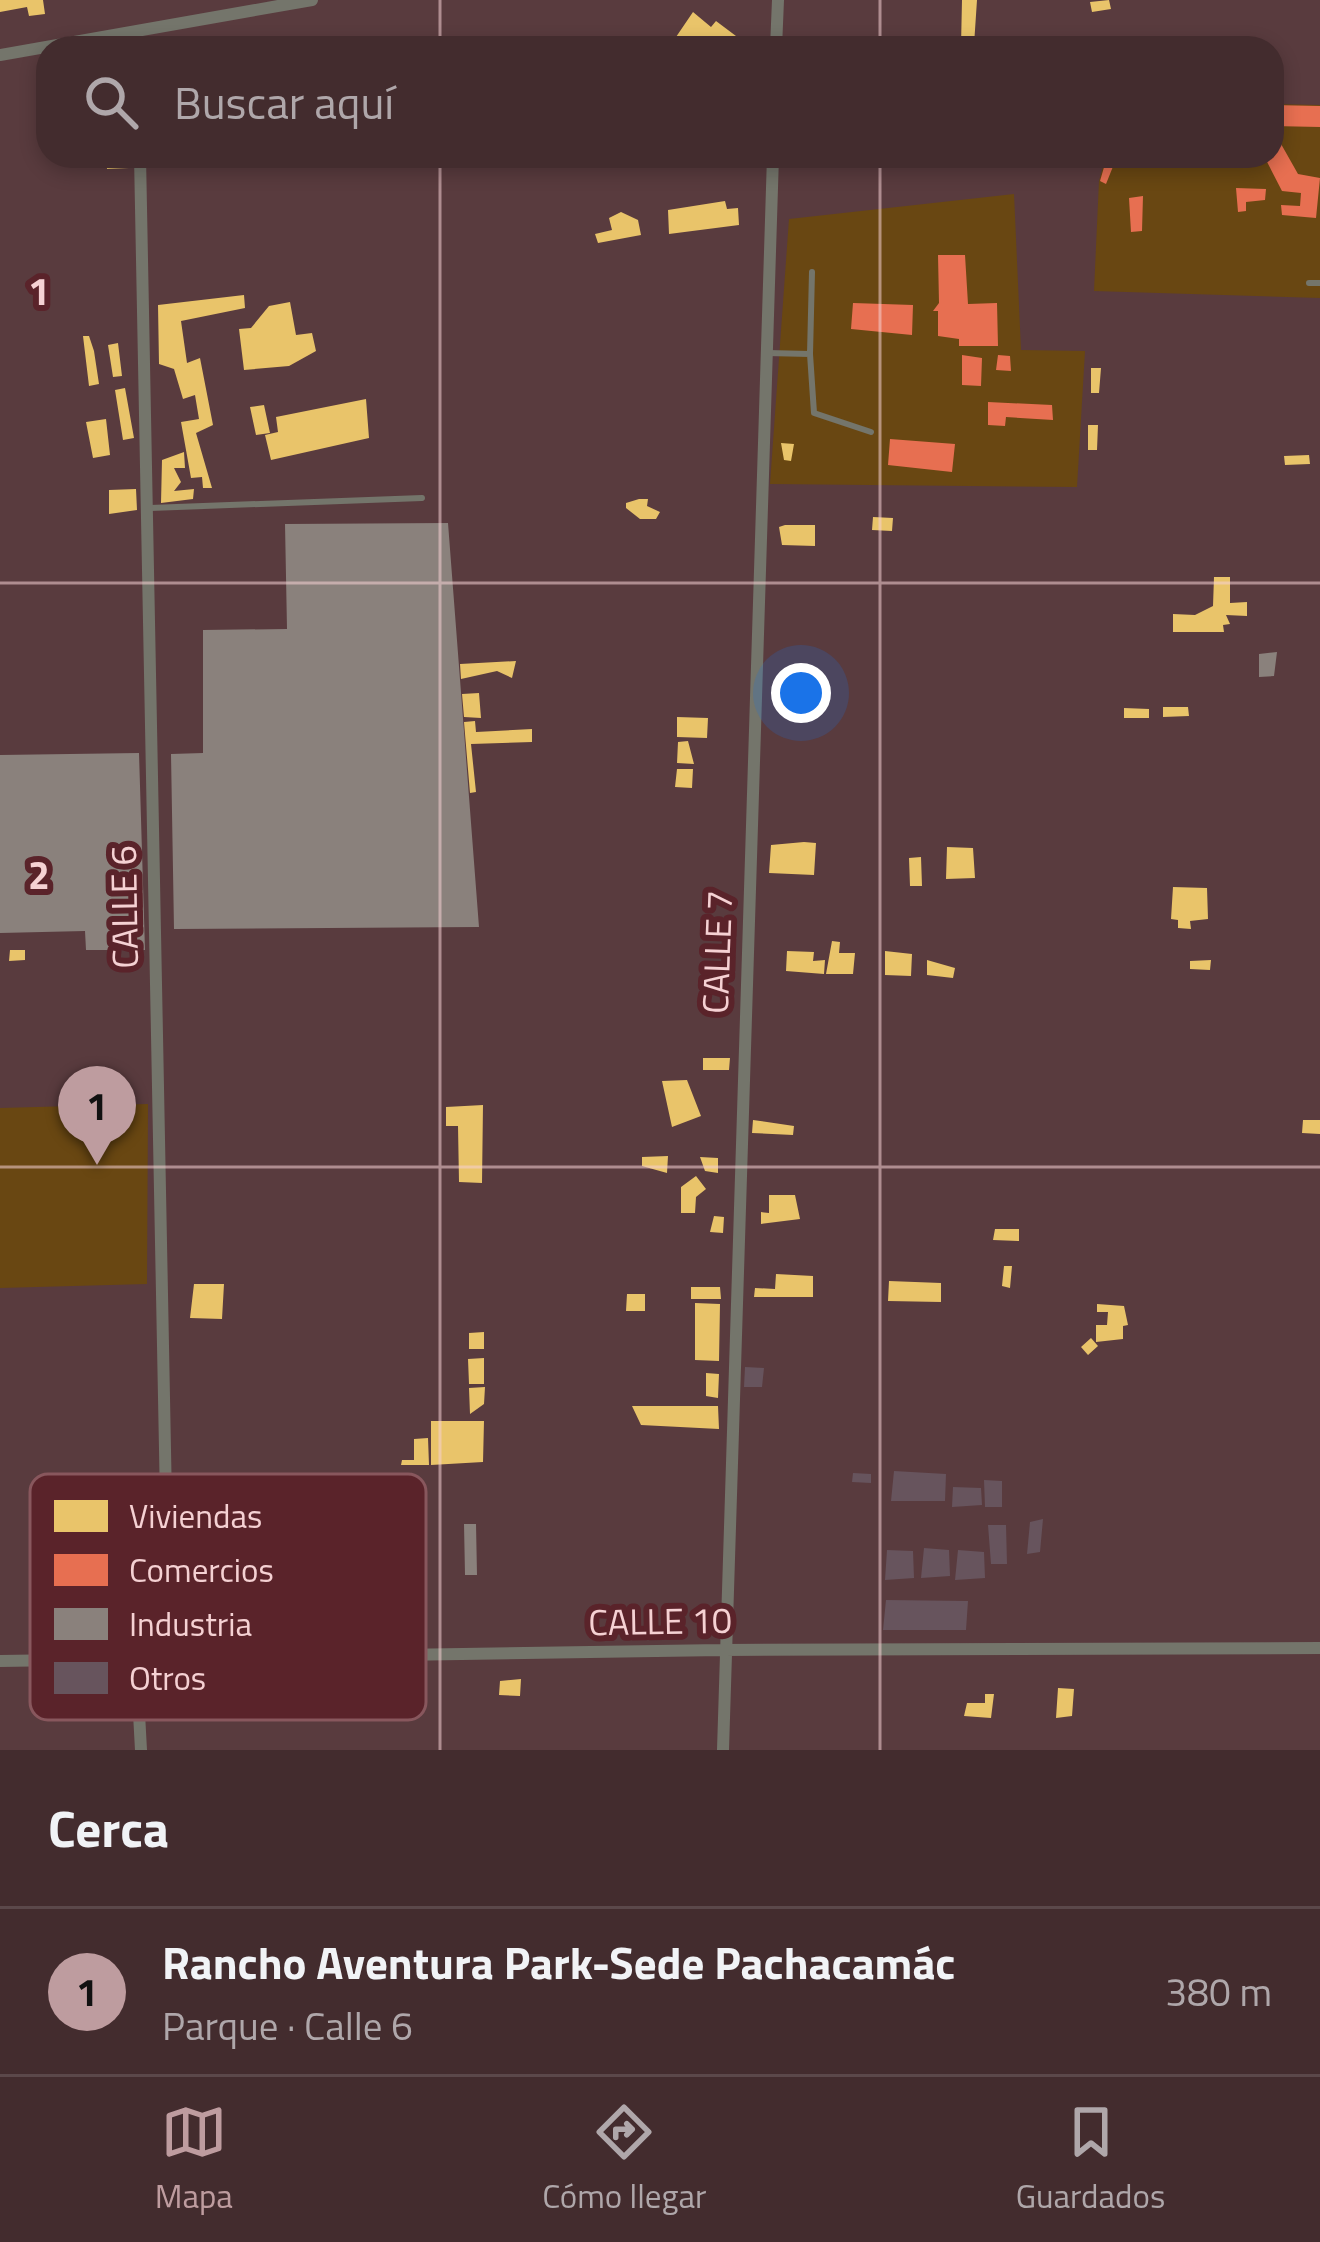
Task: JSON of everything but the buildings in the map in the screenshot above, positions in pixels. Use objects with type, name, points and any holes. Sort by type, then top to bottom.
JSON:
[{"type":"street","points":[[159,36],[312,0]]},
{"type":"street","points":[[776,36],[778,0]]},
{"type":"street","points":[[0,55],[36,51]]},
{"type":"street","name":"CALLE 6","points":[[140,168],[166,1474]]},
{"type":"street","name":"CALLE 7","points":[[723,1750],[722,1650],[773,168]]},
{"type":"street","name":"CALLE 10","points":[[426,1653],[1320,1648]]},
{"type":"street","name":"CALLE 10","points":[[0,1661],[30,1660]]},
{"type":"street","points":[[139,1720],[141,1750]]},
{"type":"lane","points":[[812,272],[814,413],[871,432]]},
{"type":"lane","points":[[1309,283],[1320,284]]},
{"type":"lane","points":[[767,352],[810,353]]},
{"type":"lane","points":[[147,508],[422,497]]},
{"type":"shaded area","points":[[1284,104],[1320,105],[1320,298],[1094,291],[1103,168],[1284,168]]},
{"type":"shaded area","points":[[1014,194],[1021,350],[1085,351],[1077,487],[770,484],[789,219]]},
{"type":"shaded area","points":[[148,1104],[147,1284],[0,1288],[0,1108]]},
{"type":"place","name":"Rancho Aventura Park-Sede Pachacamác","points":[[97,1165]]}]
